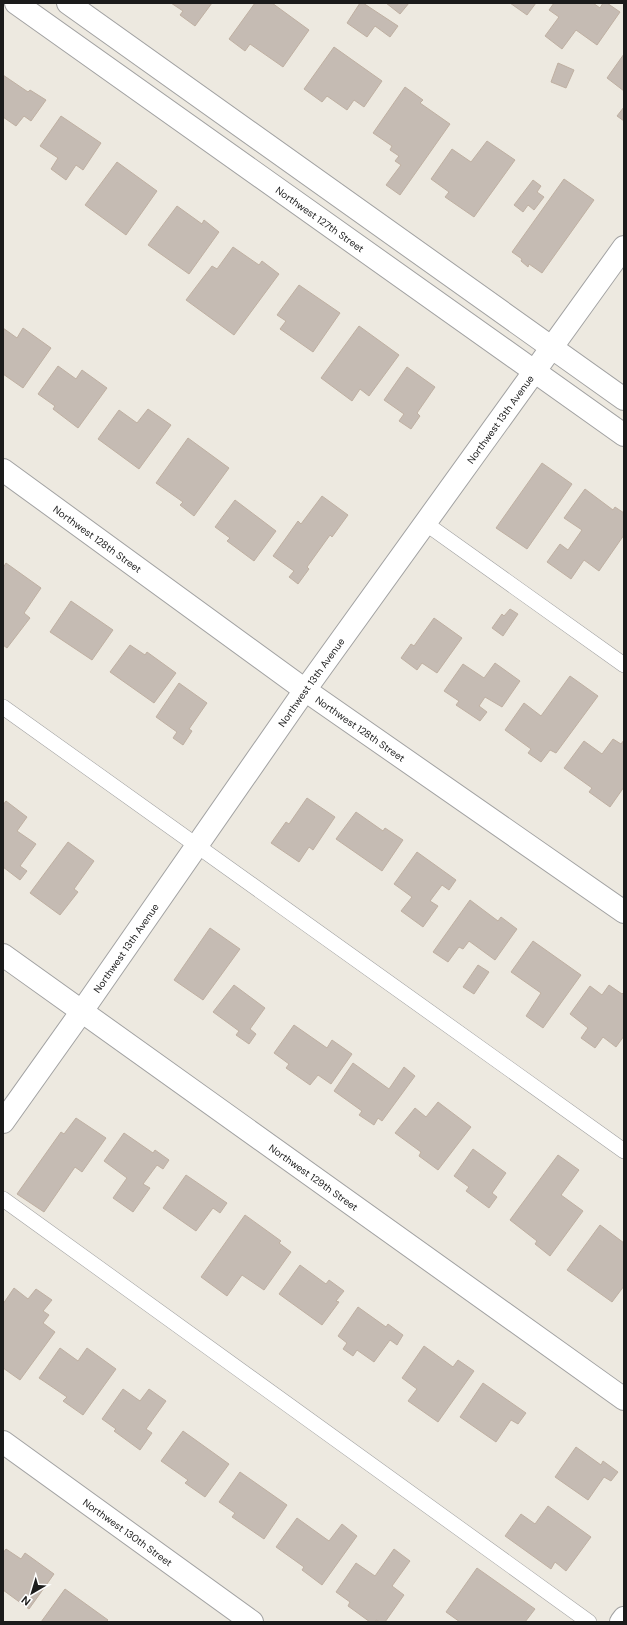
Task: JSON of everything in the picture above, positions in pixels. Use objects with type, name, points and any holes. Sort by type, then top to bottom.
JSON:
[{"type":"street","name":"Northwest 127th Street","points":[[16,3],[624,435]]},
{"type":"street","points":[[68,3],[624,399]]},
{"type":"street","name":"Northwest 13th Avenue","points":[[3,1122],[305,690],[624,247]]},
{"type":"street","name":"Northwest 128th Street","points":[[3,470],[305,690],[624,912]]},
{"type":"street","name":"Northwest 129th Street","points":[[3,955],[624,1399]]},
{"type":"street","name":"Northwest 130th Street","points":[[3,1442],[252,1622]]},
{"type":"street","points":[[621,1622],[624,1618]]},
{"type":"lane","points":[[425,523],[624,665]]},
{"type":"lane","points":[[3,707],[624,1151]]},
{"type":"lane","points":[[3,1199],[589,1622]]},
{"type":"building","points":[[171,3],[212,3],[195,26],[180,15],[183,11]]},
{"type":"building","points":[[255,3],[272,3],[309,30],[283,67],[250,44],[245,51],[229,39]]},
{"type":"building","points":[[360,3],[363,3],[398,26],[390,37],[375,26],[367,37],[347,23]]},
{"type":"building","points":[[386,3],[409,3],[400,14]]},
{"type":"building","points":[[510,3],[536,3],[527,15]]},
{"type":"building","points":[[554,3],[593,3],[600,8],[603,3],[607,3],[620,12],[597,45],[576,30],[562,49],[545,36],[559,17],[549,10]]},
{"type":"building","points":[[334,47],[382,81],[364,107],[354,100],[347,110],[327,96],[322,102],[304,89]]},
{"type":"building","points":[[624,54],[624,91],[607,78]]},
{"type":"building","points":[[558,63],[574,70],[566,88],[551,82]]},
{"type":"building","points":[[3,75],[28,92],[30,90],[46,100],[31,121],[24,116],[16,126],[3,117]]},
{"type":"building","points":[[405,87],[423,100],[420,103],[450,124],[400,195],[386,185],[401,165],[395,161],[399,156],[390,150],[392,146],[373,133]]},
{"type":"building","points":[[624,107],[624,121],[617,116]]},
{"type":"building","points":[[61,116],[101,143],[83,170],[76,165],[66,180],[51,169],[58,158],[40,146]]},
{"type":"building","points":[[487,141],[515,160],[474,217],[445,197],[449,192],[431,179],[452,149],[471,162]]},
{"type":"building","points":[[117,162],[157,191],[126,235],[85,205]]},
{"type":"building","points":[[564,179],[594,200],[542,273],[529,264],[528,267],[521,261],[522,259],[512,252]]},
{"type":"building","points":[[533,180],[541,186],[537,192],[544,197],[534,210],[528,205],[523,212],[514,205]]},
{"type":"building","points":[[177,206],[202,224],[204,220],[219,232],[189,274],[148,245]]},
{"type":"building","points":[[233,247],[259,265],[262,261],[279,274],[234,335],[186,300],[212,266],[217,269]]},
{"type":"building","points":[[299,285],[340,313],[313,352],[280,329],[286,321],[277,315]]},
{"type":"building","points":[[359,326],[399,355],[369,396],[360,389],[352,401],[321,378]]},
{"type":"building","points":[[3,328],[17,338],[23,328],[51,348],[23,388],[3,374]]},
{"type":"building","points":[[58,366],[76,379],[82,370],[107,388],[78,428],[53,409],[55,406],[38,394]]},
{"type":"building","points":[[407,367],[435,387],[417,413],[420,416],[411,429],[399,421],[404,414],[384,400]]},
{"type":"building","points":[[148,409],[171,425],[139,469],[98,439],[119,410],[137,423]]},
{"type":"building","points":[[188,438],[229,468],[194,516],[180,505],[183,502],[156,483]]},
{"type":"building","points":[[542,463],[572,484],[527,549],[496,528]]},
{"type":"building","points":[[585,489],[613,510],[615,507],[624,513],[624,535],[599,571],[584,560],[571,579],[547,562],[560,544],[568,550],[582,530],[564,518]]},
{"type":"building","points":[[322,496],[348,515],[332,537],[330,535],[307,567],[309,569],[298,584],[289,577],[294,571],[273,556],[298,521],[301,524]]},
{"type":"building","points":[[235,500],[276,531],[254,561],[227,541],[230,538],[215,527]]},
{"type":"building","points":[[6,563],[41,588],[24,613],[30,618],[7,648],[3,645],[3,568]]},
{"type":"building","points":[[71,601],[113,630],[92,660],[50,632]]},
{"type":"building","points":[[510,609],[518,614],[503,636],[492,628],[502,614],[504,616]]},
{"type":"building","points":[[434,618],[462,638],[437,673],[422,663],[417,670],[401,658],[411,644],[414,646]]},
{"type":"building","points":[[130,645],[145,655],[147,652],[176,673],[154,703],[110,672]]},
{"type":"building","points":[[495,663],[520,681],[502,707],[485,697],[479,706],[487,712],[480,721],[456,705],[459,701],[444,691],[463,664],[484,678]]},
{"type":"building","points":[[570,676],[598,696],[556,753],[550,750],[541,762],[528,753],[531,749],[505,730],[524,703],[541,716]]},
{"type":"building","points":[[179,683],[207,703],[189,729],[192,731],[183,745],[173,738],[177,732],[156,717]]},
{"type":"building","points":[[613,739],[621,744],[624,740],[624,787],[610,807],[589,792],[592,788],[564,768],[584,741],[602,754]]},
{"type":"building","points":[[307,798],[335,817],[313,850],[309,847],[299,862],[271,843],[286,822],[289,824]]},
{"type":"building","points":[[6,801],[27,817],[17,831],[36,844],[20,866],[27,871],[20,880],[3,867],[3,805]]},
{"type":"building","points":[[356,812],[383,831],[385,828],[403,840],[382,871],[336,839]]},
{"type":"building","points":[[68,842],[94,861],[74,889],[78,892],[60,915],[30,893]]},
{"type":"building","points":[[417,852],[456,880],[449,890],[442,885],[430,901],[438,906],[423,927],[401,911],[412,897],[394,884]]},
{"type":"building","points":[[470,900],[498,921],[501,917],[517,929],[495,960],[469,941],[463,949],[459,947],[448,962],[433,952]]},
{"type":"building","points":[[210,928],[240,949],[203,1000],[174,980]]},
{"type":"building","points":[[533,941],[581,975],[543,1028],[526,1016],[541,993],[511,972]]},
{"type":"building","points":[[478,965],[489,972],[474,994],[463,987]]},
{"type":"building","points":[[234,985],[265,1008],[250,1029],[256,1034],[249,1044],[236,1035],[239,1031],[213,1012]]},
{"type":"building","points":[[609,985],[622,994],[624,992],[624,1036],[616,1047],[603,1037],[595,1048],[581,1038],[588,1028],[570,1014],[590,986],[602,995]]},
{"type":"building","points":[[294,1025],[327,1048],[332,1040],[352,1054],[331,1084],[318,1075],[310,1085],[286,1068],[289,1064],[274,1053]]},
{"type":"building","points":[[353,1063],[389,1089],[404,1067],[415,1076],[382,1121],[378,1118],[374,1125],[359,1115],[362,1111],[334,1091]]},
{"type":"building","points":[[438,1102],[471,1127],[438,1170],[419,1156],[421,1152],[395,1133],[415,1108],[426,1117]]},
{"type":"building","points":[[76,1118],[106,1138],[82,1172],[75,1167],[44,1212],[17,1194],[61,1132],[64,1134]]},
{"type":"building","points":[[124,1133],[153,1153],[155,1150],[169,1160],[163,1169],[157,1165],[143,1184],[150,1188],[133,1212],[113,1198],[127,1178],[104,1161]]},
{"type":"building","points":[[473,1149],[506,1173],[492,1193],[497,1197],[489,1208],[466,1191],[469,1187],[454,1176]]},
{"type":"building","points":[[558,1155],[579,1170],[561,1195],[583,1211],[550,1256],[535,1244],[537,1241],[510,1220]]},
{"type":"building","points":[[186,1175],[227,1203],[220,1213],[213,1208],[196,1231],[163,1208]]},
{"type":"building","points":[[245,1215],[281,1241],[279,1243],[291,1252],[264,1290],[242,1275],[227,1296],[201,1277]]},
{"type":"building","points":[[600,1225],[624,1243],[624,1286],[612,1302],[567,1270]]},
{"type":"building","points":[[300,1265],[326,1284],[329,1280],[344,1291],[336,1301],[339,1302],[322,1325],[279,1294]]},
{"type":"building","points":[[14,1288],[28,1299],[36,1289],[52,1300],[43,1311],[49,1315],[43,1323],[55,1332],[20,1380],[3,1368],[3,1304]]},
{"type":"building","points":[[358,1307],[386,1327],[388,1324],[403,1335],[397,1345],[390,1340],[374,1362],[357,1350],[353,1356],[343,1349],[347,1343],[338,1336]]},
{"type":"building","points":[[424,1346],[453,1367],[458,1360],[474,1371],[438,1422],[408,1401],[417,1389],[402,1378]]},
{"type":"building","points":[[60,1348],[78,1361],[87,1348],[116,1369],[83,1415],[63,1401],[67,1397],[39,1378]]},
{"type":"building","points":[[483,1383],[526,1413],[518,1424],[511,1420],[496,1442],[460,1417]]},
{"type":"building","points":[[123,1389],[140,1401],[149,1389],[166,1401],[146,1429],[152,1433],[140,1450],[114,1431],[116,1429],[102,1419]]},
{"type":"building","points":[[183,1431],[229,1464],[205,1497],[185,1483],[188,1480],[161,1461]]},
{"type":"building","points":[[576,1447],[601,1465],[603,1461],[618,1472],[611,1481],[604,1477],[588,1500],[555,1477]]},
{"type":"building","points":[[240,1472],[287,1505],[264,1539],[232,1517],[235,1513],[219,1502]]},
{"type":"building","points":[[548,1506],[591,1537],[566,1571],[555,1562],[551,1569],[505,1536],[521,1514],[535,1524]]},
{"type":"building","points":[[297,1518],[329,1541],[342,1524],[357,1536],[322,1585],[302,1570],[304,1567],[276,1547]]},
{"type":"building","points":[[6,1549],[21,1559],[25,1553],[54,1574],[29,1609],[3,1590],[3,1553]]},
{"type":"building","points":[[394,1549],[410,1561],[392,1586],[404,1595],[385,1622],[376,1620],[375,1622],[370,1622],[348,1606],[350,1602],[336,1592],[356,1563],[375,1576]]},
{"type":"building","points":[[477,1568],[535,1609],[525,1622],[460,1622],[446,1612]]},
{"type":"building","points":[[65,1589],[108,1620],[106,1622],[41,1622]]}]
